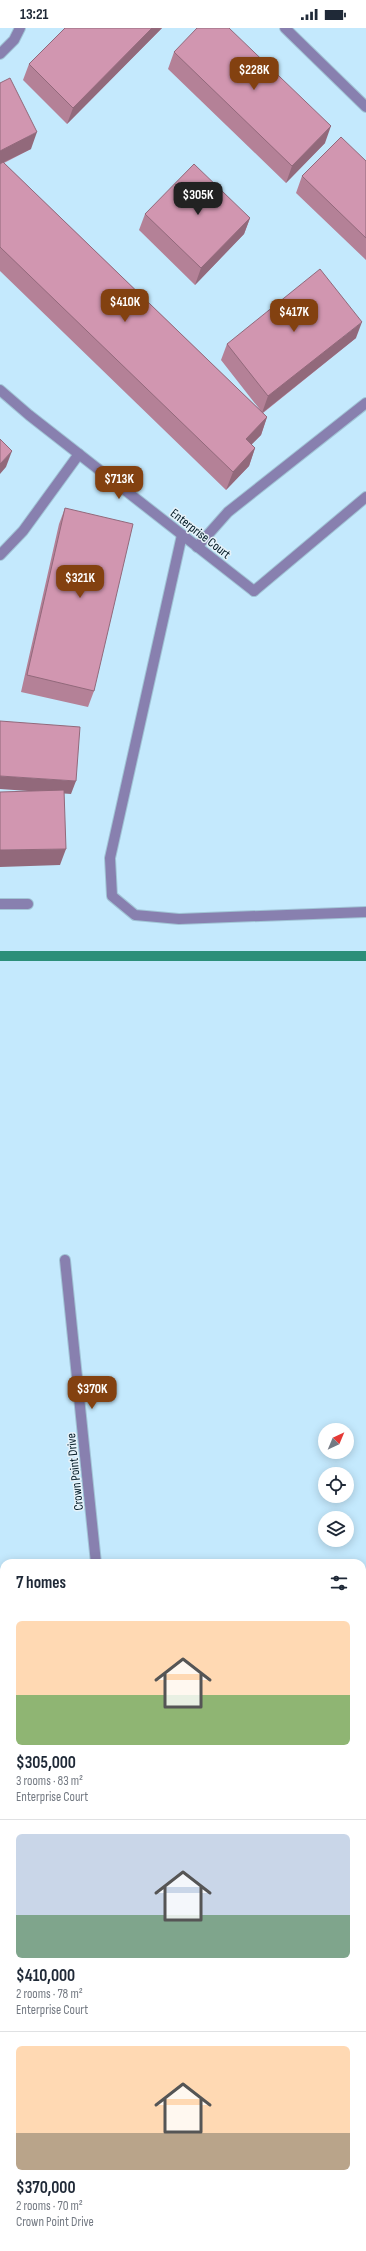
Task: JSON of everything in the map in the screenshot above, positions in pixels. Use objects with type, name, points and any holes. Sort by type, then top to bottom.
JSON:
[{"type":"street","points":[[0,54],[14,40],[20,28]]},
{"type":"street","points":[[285,28],[366,107]]},
{"type":"street","name":"Enterprise Court","points":[[0,390],[29,415],[254,591],[366,498]]},
{"type":"street","points":[[197,547],[228,512],[366,403]]},
{"type":"street","points":[[0,555],[24,531],[79,454]]},
{"type":"street","points":[[182,535],[110,858],[112,896],[135,915],[179,919],[366,912]]},
{"type":"street","points":[[0,904],[28,904]]},
{"type":"street","name":"Crown Point Drive","points":[[65,1260],[96,1559]]},
{"type":"building","points":[[65,28],[152,28],[73,108],[29,64]]},
{"type":"building","points":[[197,28],[229,28],[331,126],[292,166],[174,52]]},
{"type":"building","points":[[10,78],[37,132],[0,151],[0,83]]},
{"type":"building","points":[[341,137],[366,161],[366,238],[302,176]]},
{"type":"building","points":[[3,162],[267,417],[246,439],[255,448],[233,472],[0,247],[0,164]]},
{"type":"building","points":[[194,164],[250,218],[201,268],[145,214]]},
{"type":"building","points":[[320,269],[362,322],[268,396],[227,344]]},
{"type":"building","points":[[0,439],[12,451],[0,464]]},
{"type":"building","points":[[65,508],[133,524],[94,691],[27,675]]},
{"type":"building","points":[[0,721],[80,727],[76,781],[0,776]]},
{"type":"building","points":[[64,790],[66,849],[0,850],[0,792]]},
{"type":"waterway","points":[[0,956],[366,956]]}]
